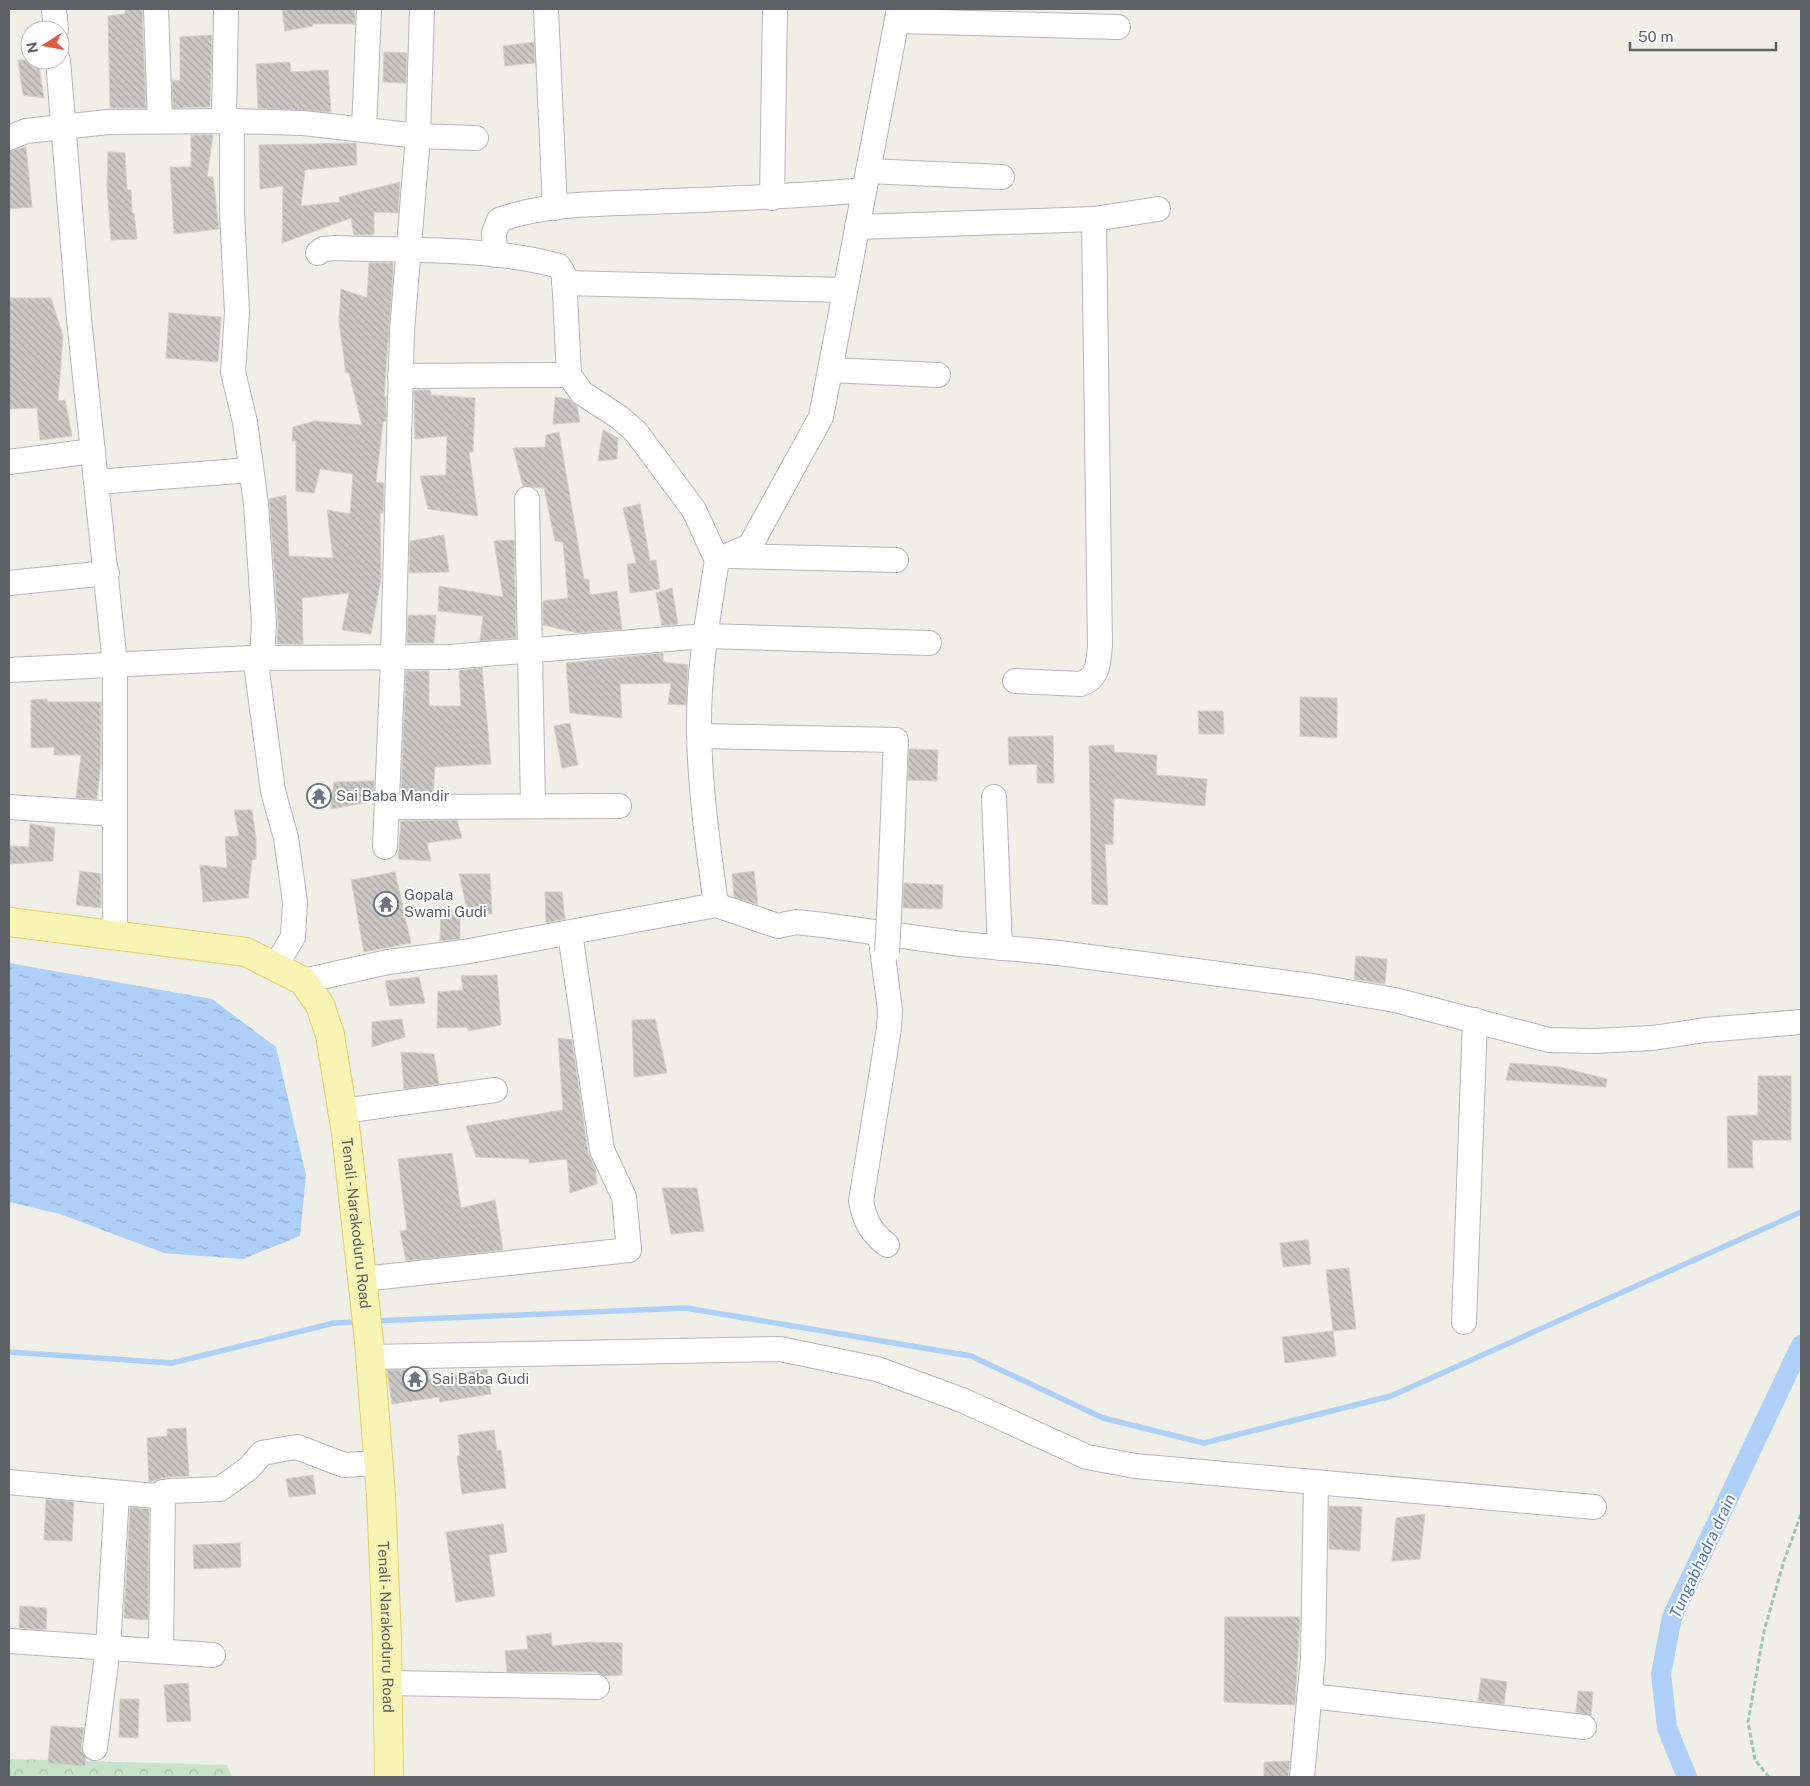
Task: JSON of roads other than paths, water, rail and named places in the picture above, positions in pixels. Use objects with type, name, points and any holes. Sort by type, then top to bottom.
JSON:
[{"type":"main road","name":"Tenali - Narakoduru Road","points":[[9,922],[246,952],[276,965],[304,981],[320,1005],[330,1035],[343,1111],[370,1349],[378,1463],[388,1683],[389,1777]]},
{"type":"street","points":[[156,9],[160,121]]},
{"type":"street","points":[[226,9],[228,121],[237,312],[233,372],[245,422],[251,470],[264,622],[262,658],[257,671],[273,790],[286,838],[295,902],[293,937],[276,965]]},
{"type":"street","points":[[364,130],[369,9]]},
{"type":"street","points":[[385,847],[393,657],[400,376],[418,136],[422,9]]},
{"type":"street","points":[[546,9],[555,208]]},
{"type":"street","points":[[772,198],[775,9]]},
{"type":"street","points":[[722,558],[750,546],[821,417],[898,15],[1118,27]]},
{"type":"street","points":[[59,70],[62,127],[115,664],[115,936]]},
{"type":"street","points":[[9,138],[26,131],[108,122],[228,121],[303,123],[418,136],[476,138]]},
{"type":"street","points":[[495,255],[494,232],[499,220],[520,213],[594,204],[772,198],[866,181],[1002,177]]},
{"type":"street","points":[[857,227],[1094,219],[1158,209]]},
{"type":"street","points":[[1015,681],[1081,684],[1089,681],[1096,674],[1098,664],[1100,646],[1094,219]]},
{"type":"street","points":[[318,253],[323,249],[336,248],[495,255],[536,260],[559,266],[564,274],[569,375],[582,393],[619,417],[636,432],[694,510],[722,558],[705,636],[699,736],[702,798],[716,905]]},
{"type":"street","points":[[564,284],[845,290]]},
{"type":"street","points":[[830,370],[938,375]]},
{"type":"street","points":[[400,376],[569,375]]},
{"type":"street","points":[[9,462],[93,451]]},
{"type":"street","points":[[96,482],[251,470]]},
{"type":"street","points":[[527,499],[528,651],[534,806]]},
{"type":"street","points":[[722,558],[896,560]]},
{"type":"street","points":[[9,583],[106,573]]},
{"type":"street","points":[[9,670],[262,658],[450,657],[705,636],[929,643]]},
{"type":"street","points":[[699,736],[896,740],[886,944],[890,1010],[889,1028],[861,1201],[865,1221],[873,1234],[887,1245]]},
{"type":"street","points":[[994,797],[1000,948]]},
{"type":"street","points":[[387,807],[619,806]]},
{"type":"street","points":[[9,807],[115,814]]},
{"type":"street","points":[[304,981],[388,962],[464,952],[716,905],[778,926],[796,922],[886,944],[1000,948],[1059,953],[1312,986],[1395,1000],[1549,1040],[1594,1041],[1653,1038],[1705,1030],[1801,1022]]},
{"type":"street","points":[[364,1290],[629,1250],[624,1197],[602,1150],[570,933]]},
{"type":"street","points":[[1464,1322],[1475,1020]]},
{"type":"street","points":[[343,1111],[496,1090]]},
{"type":"street","points":[[370,1349],[780,1349],[877,1369],[962,1400],[1087,1457],[1135,1466],[1594,1507]]},
{"type":"street","points":[[9,1482],[155,1496],[164,1492],[193,1488],[220,1489],[249,1468],[262,1453],[284,1448],[298,1447],[344,1465],[378,1463]]},
{"type":"street","points":[[1302,1777],[1311,1696],[1316,1482]]},
{"type":"street","points":[[161,1650],[164,1492]]},
{"type":"street","points":[[95,1748],[108,1648],[117,1493]]},
{"type":"street","points":[[9,1641],[213,1655]]},
{"type":"street","points":[[388,1683],[597,1687]]},
{"type":"street","points":[[1311,1696],[1584,1727]]},
{"type":"water","points":[[9,963],[212,999],[276,1047],[306,1175],[300,1236],[243,1259],[164,1253],[60,1214],[9,1202]]},
{"type":"waterway","points":[[373,1321],[686,1308],[971,1356],[1103,1418],[1204,1443],[1391,1396],[1801,1212]]},
{"type":"waterway","points":[[9,1352],[172,1363],[334,1323],[359,1322]]},
{"type":"waterway","name":"Tungabhadra drain","points":[[1687,1777],[1667,1728],[1661,1674],[1672,1617],[1801,1345]]},
{"type":"place","name":"Sai Baba Mandir","points":[[319,796]]},
{"type":"place","name":"Gopala Swami Gudi","points":[[386,904]]},
{"type":"place","name":"Sai Baba Gudi","points":[[415,1379]]}]
